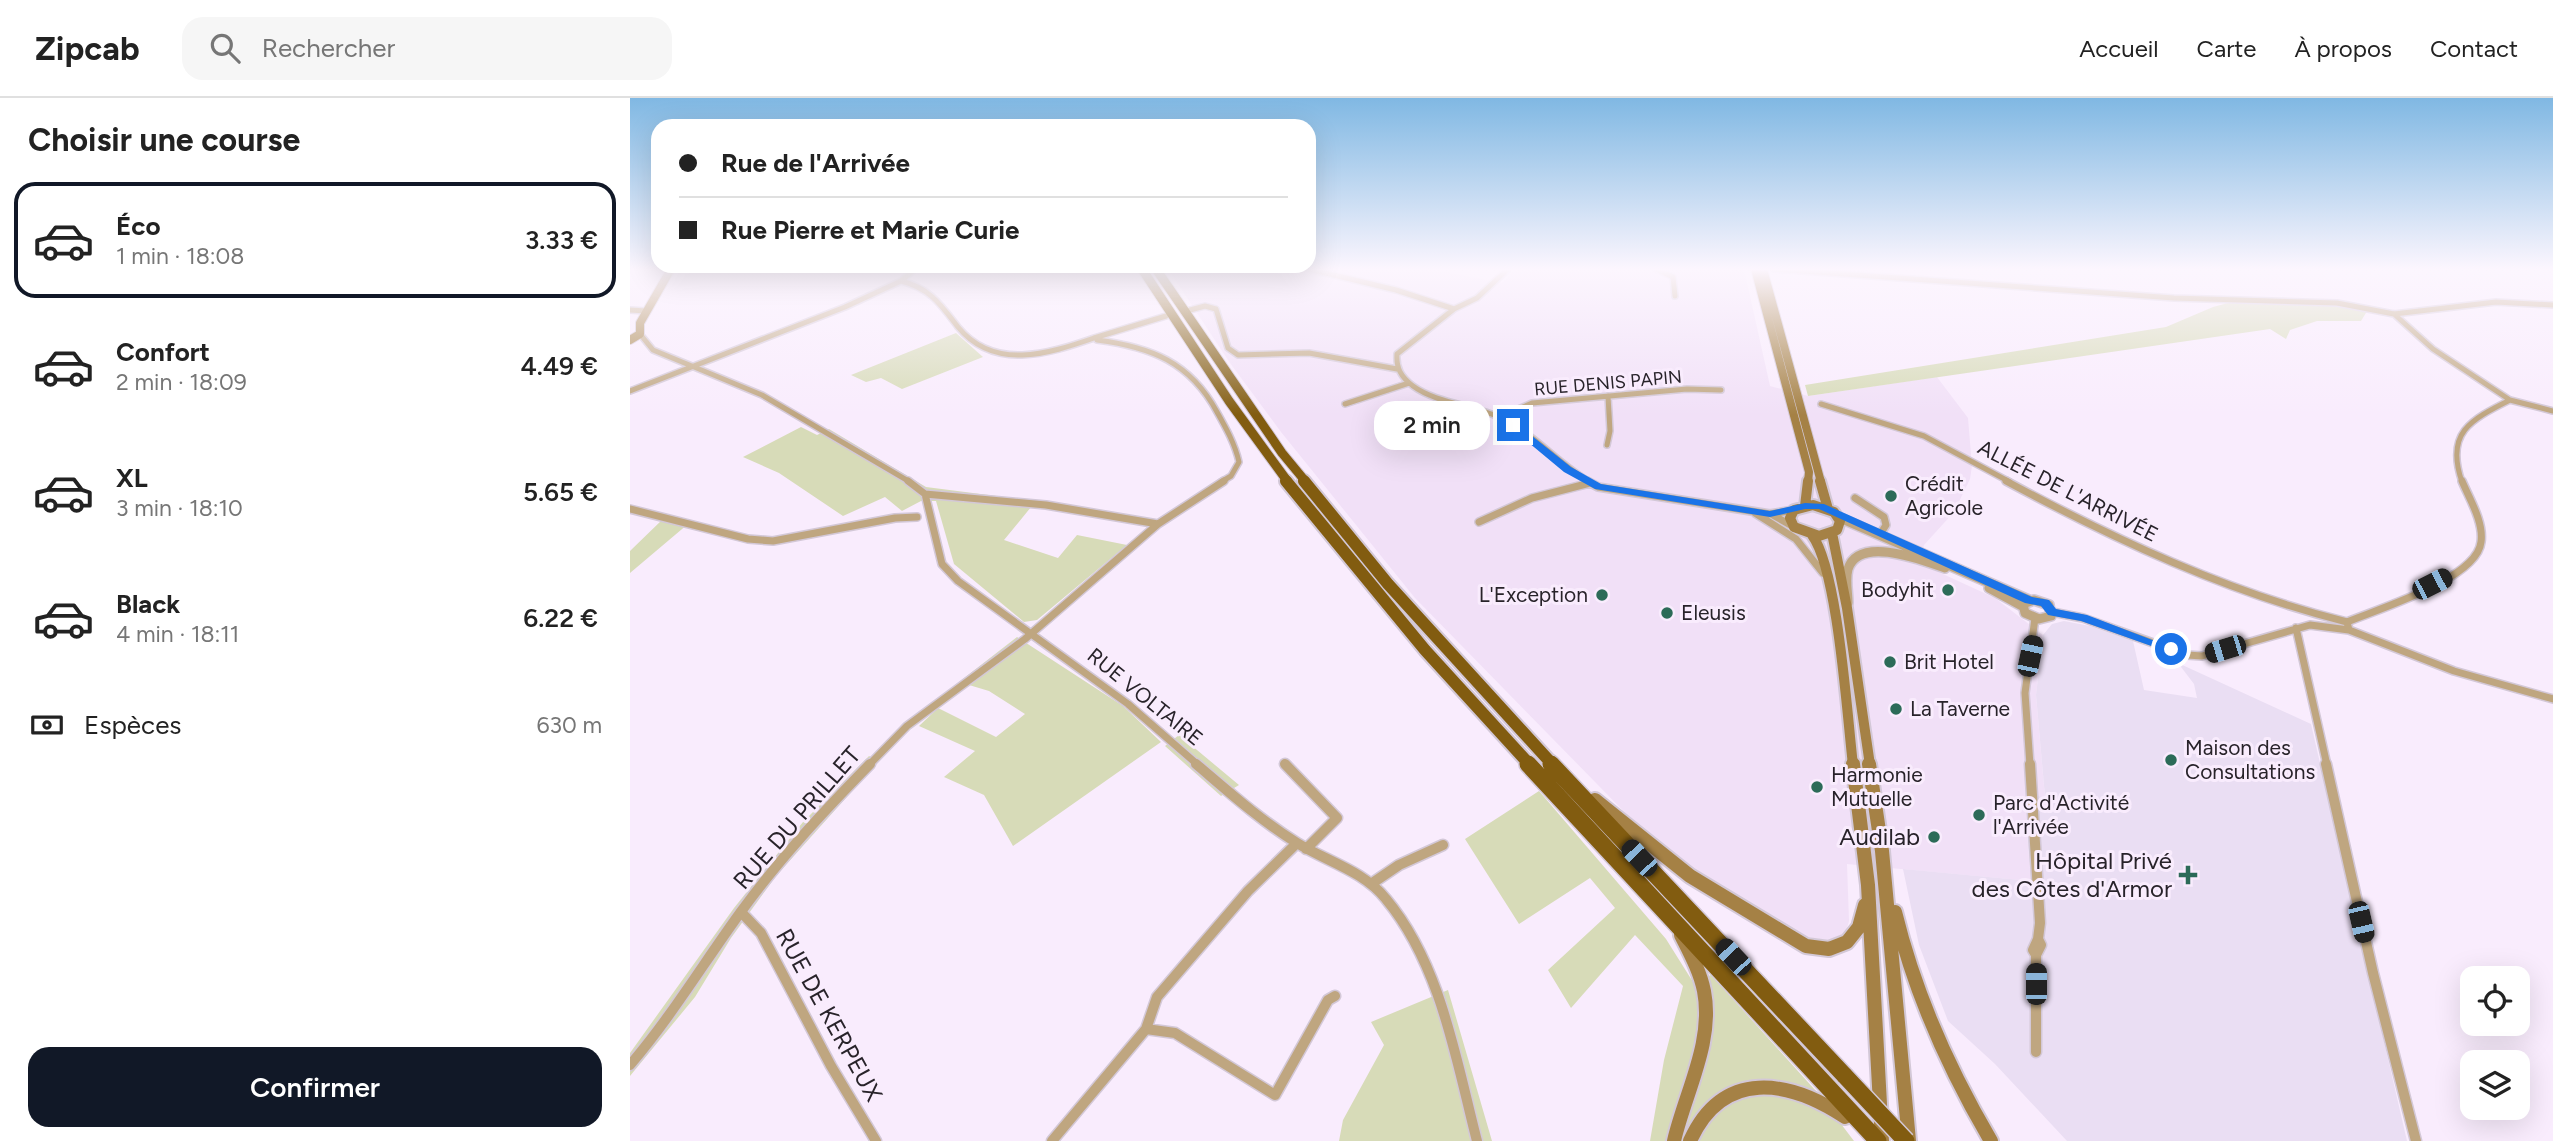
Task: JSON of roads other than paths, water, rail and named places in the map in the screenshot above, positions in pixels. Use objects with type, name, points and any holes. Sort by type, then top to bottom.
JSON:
[{"type":"highway","points":[[1174,318],[1232,406],[1338,545],[1460,688],[1674,919],[1845,1110],[1878,1141]]},
{"type":"highway","points":[[1189,318],[1250,409],[1317,498],[1415,614],[1546,758],[1907,1141]]},
{"type":"main road","points":[[630,340],[640,334],[643,318]]},
{"type":"main road","points":[[1768,318],[1809,472],[1805,506]]},
{"type":"main road","points":[[1776,318],[1828,509],[1837,525],[1882,851],[1907,1141]]},
{"type":"main road","points":[[1828,509],[1805,506],[1794,510],[1790,518],[1794,527],[1812,535],[1821,547],[1830,585],[1868,885],[1878,1141]]},
{"type":"main road","points":[[1812,535],[1837,525]]},
{"type":"main road","points":[[1546,758],[1665,859],[1806,946],[1827,950],[1847,944],[1859,929],[1868,885]]},
{"type":"main road","points":[[1882,851],[1903,947],[1923,1012],[1954,1078],[1991,1141]]},
{"type":"main road","points":[[1674,919],[1695,964],[1704,991],[1706,1011],[1699,1054],[1674,1141]]},
{"type":"main road","points":[[1690,1141],[1701,1119],[1713,1107],[1726,1098],[1754,1088],[1796,1091],[1845,1110]]},
{"type":"street","points":[[630,391],[819,318]]},
{"type":"street","points":[[951,318],[969,340],[991,352],[1017,356],[1039,355],[1161,318]]},
{"type":"street","points":[[1218,318],[1226,344],[1230,351],[1238,355],[1309,353],[1364,366],[1397,369]]},
{"type":"street","points":[[1449,318],[1403,345],[1397,354],[1397,369],[1409,383],[1500,417],[1528,435],[1567,470],[1590,483],[1770,514],[1794,510]]},
{"type":"street","points":[[2399,318],[2433,349],[2510,400],[2553,411]]},
{"type":"street","points":[[640,334],[653,349],[762,395],[906,479],[925,494],[1046,505],[1158,524]]},
{"type":"street","name":"RUE DU PRILLET","points":[[630,1065],[659,1031],[741,912],[802,835],[907,726],[1030,633],[1158,524],[1231,476],[1239,462],[1237,449],[1202,389],[1175,359],[1128,343],[1095,339]]},
{"type":"street","points":[[1345,404],[1409,383]]},
{"type":"street","name":"RUE DENIS PAPIN","points":[[1500,417],[1532,402],[1721,390]]},
{"type":"street","points":[[1607,444],[1610,431],[1608,396]]},
{"type":"street","points":[[2348,626],[2432,584],[2474,559],[2480,547],[2480,533],[2476,514],[2454,462],[2456,445],[2476,414],[2510,400]]},
{"type":"street","name":"ALLÉE DE L'ARRIVÉE","points":[[1821,404],[1924,436],[2074,516],[2215,581],[2348,626]]},
{"type":"street","points":[[1479,522],[1532,498],[1590,483]]},
{"type":"street","name":"RUE VOLTAIRE","points":[[925,494],[942,564],[958,581],[1128,704],[1252,812],[1302,846],[1371,884],[1402,921],[1429,969],[1445,1014],[1477,1141]]},
{"type":"street","points":[[1855,498],[1884,517],[1886,525],[1881,533]]},
{"type":"street","points":[[630,509],[687,520],[753,542],[785,540],[849,529],[900,516],[917,517]]},
{"type":"street","points":[[1751,511],[1797,539],[1814,558],[1830,585]]},
{"type":"street","points":[[1770,514],[1794,527]]},
{"type":"street","points":[[1837,525],[1858,528],[2026,603],[2045,603],[2052,612],[2083,618],[2187,655],[2202,656],[2310,625],[2348,626],[2454,671],[2553,699]]},
{"type":"street","points":[[1837,525],[1881,533],[2026,603]]},
{"type":"street","points":[[1847,608],[1848,569],[1853,560],[1865,554],[1881,551],[1903,554],[1945,568]]},
{"type":"street","points":[[2026,603],[2025,613],[2035,618],[2046,619],[2052,612]]},
{"type":"street","points":[[2299,610],[2310,625]]},
{"type":"street","points":[[2035,618],[2025,693],[2040,923],[2033,950],[2036,955],[2036,1052]]},
{"type":"street","points":[[2297,628],[2373,974],[2416,1141]]},
{"type":"street","points":[[1052,1141],[1146,1029],[1157,997],[1248,891],[1337,818],[1285,764]]},
{"type":"street","points":[[1371,884],[1399,866],[1443,845]]},
{"type":"street","name":"RUE DE KERPEUX","points":[[741,912],[761,933],[831,1066],[876,1141]]},
{"type":"street","points":[[1146,1029],[1175,1033],[1275,1096],[1328,1000],[1335,996]]},
{"type":"place","name":"Crédit Agricole","points":[[1891,496]]},
{"type":"place","name":"Bodyhit","points":[[1948,590]]},
{"type":"place","name":"L'Exception","points":[[1602,595]]},
{"type":"place","name":"Eleusis","points":[[1667,613]]},
{"type":"place","name":"Brit Hotel","points":[[1890,662]]},
{"type":"place","name":"La Taverne","points":[[1896,709]]},
{"type":"place","name":"Maison des Consultations","points":[[2171,760]]},
{"type":"place","name":"Harmonie Mutuelle","points":[[1817,787]]},
{"type":"place","name":"Parc d'Activité l'Arrivée","points":[[1979,815]]},
{"type":"place","name":"Audilab","points":[[1934,837]]},
{"type":"place","name":"Hôpital Privé des Côtes d'Armor","points":[[2188,875]]}]
